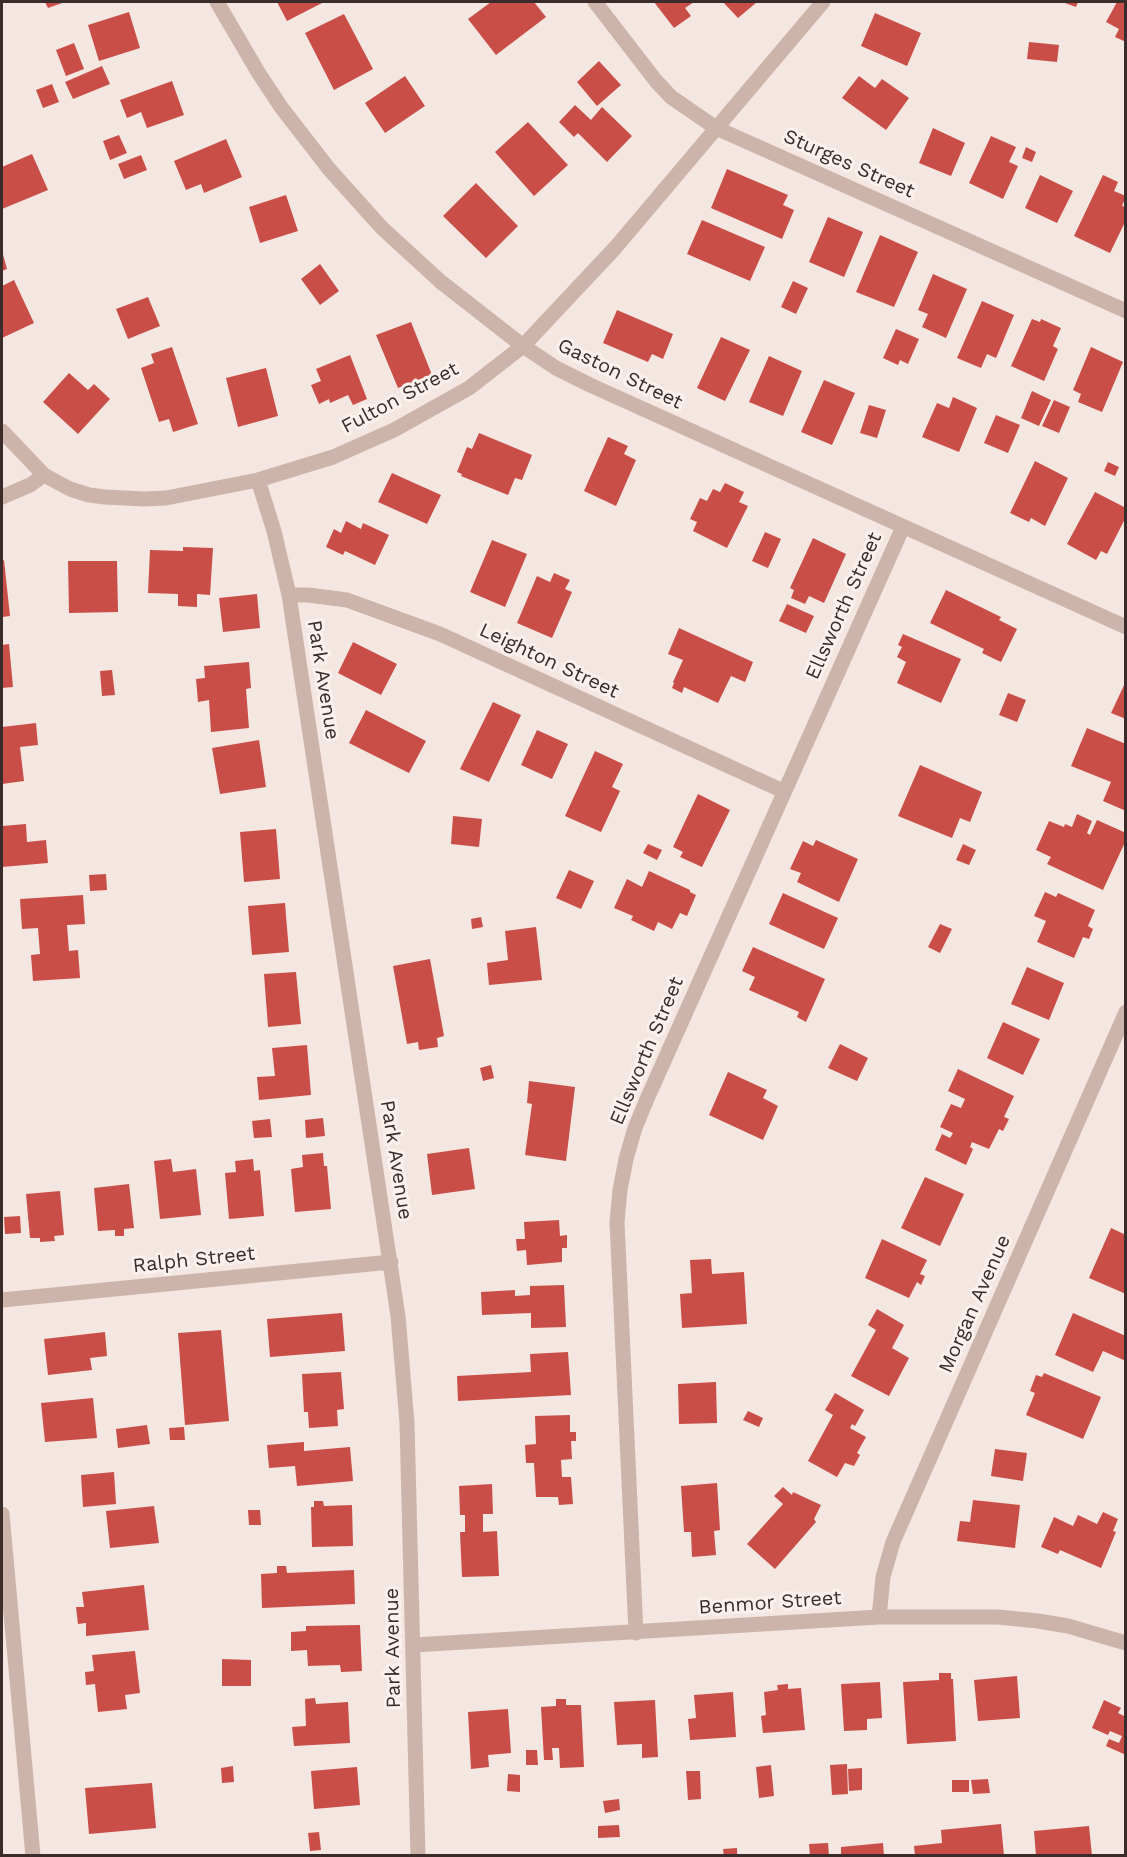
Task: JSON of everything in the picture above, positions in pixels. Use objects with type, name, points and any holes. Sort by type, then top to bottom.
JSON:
[{"type":"street","name":"Gaston Street","points":[[217,2],[258,72],[329,169],[382,228],[441,282],[524,346],[556,368],[590,385],[1125,627]]},
{"type":"street","name":"Sturges Street","points":[[595,2],[671,97],[716,128],[1125,311]]},
{"type":"street","name":"Fulton Street","points":[[2,431],[44,476],[79,492],[123,499],[166,498],[258,480],[333,457],[394,430],[469,388],[524,346],[615,248],[823,2]]},
{"type":"street","points":[[2,497],[44,476]]},
{"type":"street","name":"Park Avenue","points":[[258,480],[274,531],[289,596],[398,1316],[407,1412],[418,1856]]},
{"type":"street","name":"Ellsworth Street","points":[[636,1633],[617,1222],[620,1190],[635,1128],[783,791],[903,527]]},
{"type":"street","name":"Leighton Street","points":[[289,596],[308,595],[347,600],[440,634],[783,791]]},
{"type":"street","name":"Morgan Avenue","points":[[879,1617],[883,1577],[893,1542],[1125,1012]]},
{"type":"street","name":"Ralph Street","points":[[2,1300],[390,1262]]},
{"type":"street","points":[[2,1514],[33,1856]]},
{"type":"street","name":"Benmor Street","points":[[414,1645],[879,1617],[999,1617],[1038,1621],[1076,1628],[1125,1643]]},
{"type":"building","points":[[45,2],[65,2],[48,8]]},
{"type":"building","points":[[277,2],[324,2],[287,21]]},
{"type":"building","points":[[491,2],[534,2],[546,17],[496,55],[468,19]]},
{"type":"building","points":[[654,2],[694,2],[685,8],[691,16],[674,28]]},
{"type":"building","points":[[723,2],[757,2],[738,18]]},
{"type":"building","points":[[1062,2],[1078,2],[1076,7]]},
{"type":"building","points":[[1117,2],[1126,2],[1126,42],[1115,37],[1119,29],[1106,22]]},
{"type":"building","points":[[129,12],[140,48],[99,61],[88,25]]},
{"type":"building","points":[[875,13],[921,33],[907,66],[861,46]]},
{"type":"building","points":[[344,14],[373,69],[334,90],[305,33]]},
{"type":"building","points":[[1029,42],[1059,45],[1057,62],[1027,59]]},
{"type":"building","points":[[74,43],[84,69],[66,76],[56,50]]},
{"type":"building","points":[[599,61],[621,85],[597,106],[577,82]]},
{"type":"building","points":[[102,66],[110,84],[73,99],[65,82]]},
{"type":"building","points":[[405,76],[425,106],[385,133],[365,103]]},
{"type":"building","points":[[859,76],[875,88],[882,79],[909,98],[886,130],[842,98]]},
{"type":"building","points":[[172,81],[184,115],[147,128],[141,112],[127,118],[120,100]]},
{"type":"building","points":[[52,84],[59,102],[43,108],[36,90]]},
{"type":"building","points":[[575,105],[591,120],[602,107],[632,136],[607,162],[578,133],[574,137],[559,122]]},
{"type":"building","points":[[528,122],[568,165],[534,196],[495,152]]},
{"type":"building","points":[[933,128],[965,143],[951,176],[919,163]]},
{"type":"building","points":[[119,135],[127,153],[110,160],[103,141]]},
{"type":"building","points":[[991,136],[1016,147],[1009,162],[1018,166],[1003,199],[969,183]]},
{"type":"building","points":[[226,139],[242,177],[204,193],[201,184],[186,190],[174,161]]},
{"type":"building","points":[[1026,147],[1036,152],[1032,162],[1022,158]]},
{"type":"building","points":[[32,154],[48,190],[2,209],[2,167]]},
{"type":"building","points":[[141,155],[147,170],[124,179],[118,164]]},
{"type":"building","points":[[727,169],[788,195],[783,205],[794,210],[782,239],[711,208]]},
{"type":"building","points":[[1040,175],[1073,191],[1057,223],[1025,208]]},
{"type":"building","points":[[1103,175],[1118,182],[1114,191],[1126,196],[1122,206],[1126,207],[1126,220],[1110,253],[1074,236]]},
{"type":"building","points":[[476,183],[518,226],[486,258],[443,216]]},
{"type":"building","points":[[286,195],[298,231],[260,243],[249,207]]},
{"type":"building","points":[[828,217],[863,232],[844,277],[809,262]]},
{"type":"building","points":[[702,220],[765,247],[750,281],[687,254]]},
{"type":"building","points":[[880,235],[918,252],[894,307],[856,292]]},
{"type":"building","points":[[2,251],[7,269],[2,271]]},
{"type":"building","points":[[320,264],[339,291],[320,305],[301,279]]},
{"type":"building","points":[[933,274],[967,289],[946,338],[922,327],[928,314],[918,310]]},
{"type":"building","points":[[14,280],[34,323],[2,338],[2,286]]},
{"type":"building","points":[[793,281],[808,288],[796,314],[781,307]]},
{"type":"building","points":[[148,297],[160,326],[128,339],[116,309]]},
{"type":"building","points":[[982,301],[1014,315],[996,358],[987,354],[981,368],[957,358]]},
{"type":"building","points":[[617,310],[673,334],[663,359],[652,354],[648,362],[603,343]]},
{"type":"building","points":[[1032,319],[1040,322],[1041,319],[1061,328],[1053,346],[1058,349],[1044,381],[1011,366]]},
{"type":"building","points":[[411,322],[432,375],[398,388],[376,335]]},
{"type":"building","points":[[896,329],[919,339],[908,364],[900,360],[898,365],[883,358]]},
{"type":"building","points":[[721,337],[750,350],[725,401],[697,388]]},
{"type":"building","points":[[172,347],[198,424],[173,432],[169,419],[159,422],[141,368],[154,363],[151,354]]},
{"type":"building","points":[[1091,347],[1123,362],[1102,412],[1078,402],[1081,394],[1073,390]]},
{"type":"building","points":[[350,355],[367,399],[353,405],[348,395],[330,403],[329,399],[319,404],[311,385],[321,381],[316,369]]},
{"type":"building","points":[[769,356],[802,371],[783,416],[749,402]]},
{"type":"building","points":[[266,368],[278,416],[238,427],[226,378]]},
{"type":"building","points":[[69,373],[88,390],[94,384],[110,399],[78,434],[43,402]]},
{"type":"building","points":[[824,380],[855,393],[832,445],[801,432]]},
{"type":"building","points":[[1032,391],[1051,400],[1039,426],[1021,418]]},
{"type":"building","points":[[953,397],[977,408],[959,452],[922,437],[937,403],[949,408]]},
{"type":"building","points":[[1054,400],[1070,407],[1059,433],[1042,426]]},
{"type":"building","points":[[869,405],[886,410],[877,438],[860,433]]},
{"type":"building","points":[[996,415],[1020,425],[1008,453],[984,443]]},
{"type":"building","points":[[479,433],[532,455],[522,480],[515,478],[508,495],[461,476],[462,474],[457,472],[467,447],[472,449]]},
{"type":"building","points":[[608,437],[628,446],[624,454],[636,460],[616,506],[584,491]]},
{"type":"building","points":[[1035,461],[1068,478],[1045,526],[1031,518],[1029,522],[1010,513]]},
{"type":"building","points":[[1108,462],[1119,467],[1115,476],[1104,471]]},
{"type":"building","points":[[392,473],[441,495],[427,524],[378,502]]},
{"type":"building","points":[[725,483],[744,492],[739,502],[748,506],[727,548],[693,531],[697,522],[690,519],[700,498],[707,501],[713,489],[720,492]]},
{"type":"building","points":[[1095,492],[1126,508],[1126,517],[1107,554],[1101,551],[1096,560],[1067,544]]},
{"type":"building","points":[[346,521],[361,529],[363,523],[389,535],[375,565],[345,551],[343,555],[326,547],[334,529],[341,533]]},
{"type":"building","points":[[765,532],[781,539],[768,568],[752,561]]},
{"type":"building","points":[[813,538],[846,554],[824,603],[809,596],[805,604],[791,598],[794,590],[790,588]]},
{"type":"building","points":[[492,540],[527,554],[505,607],[470,592]]},
{"type":"building","points":[[183,547],[213,548],[210,595],[197,594],[197,607],[178,606],[178,594],[148,593],[150,550],[183,551]]},
{"type":"building","points":[[4,560],[10,616],[2,617],[2,561]]},
{"type":"building","points":[[68,561],[117,561],[118,612],[69,613]]},
{"type":"building","points":[[554,573],[570,580],[565,589],[572,592],[552,638],[517,623],[537,576],[550,582]]},
{"type":"building","points":[[946,590],[1001,617],[999,620],[1017,629],[1001,662],[982,653],[984,649],[930,623]]},
{"type":"building","points":[[257,594],[260,628],[223,632],[219,598]]},
{"type":"building","points":[[787,604],[814,616],[806,633],[779,621]]},
{"type":"building","points":[[679,628],[753,662],[745,682],[731,676],[718,703],[684,687],[682,693],[672,688],[683,660],[668,654]]},
{"type":"building","points":[[903,634],[961,659],[941,703],[897,683],[906,662],[897,657],[902,647],[898,645]]},
{"type":"building","points":[[353,642],[397,664],[381,695],[338,673]]},
{"type":"building","points":[[9,644],[13,687],[2,688],[2,645]]},
{"type":"building","points":[[249,662],[251,688],[246,689],[249,728],[211,732],[209,700],[198,702],[196,679],[205,678],[204,666]]},
{"type":"building","points":[[112,670],[115,695],[102,696],[100,671]]},
{"type":"building","points":[[1126,681],[1126,719],[1111,713]]},
{"type":"building","points":[[1008,693],[1026,700],[1017,722],[999,715]]},
{"type":"building","points":[[493,702],[521,715],[489,782],[460,769]]},
{"type":"building","points":[[366,710],[426,741],[409,773],[349,743]]},
{"type":"building","points":[[36,723],[38,745],[20,747],[24,781],[2,784],[2,727]]},
{"type":"building","points":[[1087,728],[1126,744],[1126,811],[1103,801],[1111,782],[1071,766]]},
{"type":"building","points":[[537,730],[568,744],[552,779],[521,765]]},
{"type":"building","points":[[259,740],[266,787],[220,794],[212,748]]},
{"type":"building","points":[[595,751],[623,764],[612,787],[620,791],[601,832],[565,816]]},
{"type":"building","points":[[920,765],[982,792],[970,822],[960,818],[952,838],[898,816]]},
{"type":"building","points":[[698,794],[730,810],[702,867],[680,857],[683,852],[673,847]]},
{"type":"building","points":[[1077,814],[1092,821],[1087,833],[1090,835],[1097,820],[1126,833],[1126,840],[1103,890],[1047,864],[1051,857],[1036,850],[1049,821],[1064,827],[1065,824],[1072,827]]},
{"type":"building","points":[[453,816],[482,819],[479,847],[451,844]]},
{"type":"building","points":[[26,824],[27,842],[46,840],[48,863],[2,867],[2,826]]},
{"type":"building","points":[[276,829],[280,879],[244,882],[240,832]]},
{"type":"building","points":[[816,840],[858,859],[839,902],[797,882],[801,873],[790,869],[803,841],[813,846]]},
{"type":"building","points":[[648,844],[662,850],[657,860],[643,853]]},
{"type":"building","points":[[963,844],[976,850],[969,865],[956,860]]},
{"type":"building","points":[[569,870],[594,881],[581,909],[556,898]]},
{"type":"building","points":[[649,871],[696,895],[687,916],[680,913],[672,929],[658,922],[654,931],[631,920],[633,916],[614,908],[627,879],[642,887]]},
{"type":"building","points":[[106,874],[107,890],[90,891],[89,875]]},
{"type":"building","points":[[1045,892],[1056,897],[1058,893],[1095,910],[1088,926],[1093,929],[1089,939],[1083,937],[1074,958],[1037,942],[1046,921],[1034,916]]},
{"type":"building","points":[[783,893],[838,918],[824,949],[769,924]]},
{"type":"building","points":[[83,895],[85,924],[67,925],[69,951],[78,950],[80,978],[33,981],[31,955],[40,954],[38,928],[22,929],[20,899]]},
{"type":"building","points":[[285,903],[289,952],[252,955],[248,906]]},
{"type":"building","points":[[481,917],[483,927],[472,929],[471,919]]},
{"type":"building","points":[[940,924],[952,929],[940,953],[928,947]]},
{"type":"building","points":[[536,927],[542,980],[489,985],[487,963],[508,960],[505,931]]},
{"type":"building","points":[[753,947],[825,979],[806,1022],[797,1017],[799,1012],[749,990],[755,977],[742,971]]},
{"type":"building","points":[[430,959],[444,1036],[437,1038],[438,1047],[419,1050],[418,1042],[407,1044],[393,966]]},
{"type":"building","points":[[1027,967],[1064,983],[1049,1020],[1011,1004]]},
{"type":"building","points":[[296,972],[301,1024],[268,1027],[264,974]]},
{"type":"building","points":[[1003,1022],[1040,1039],[1023,1075],[987,1058]]},
{"type":"building","points":[[840,1044],[868,1058],[857,1081],[828,1068]]},
{"type":"building","points":[[307,1045],[311,1095],[259,1100],[257,1077],[275,1076],[272,1048]]},
{"type":"building","points":[[491,1065],[494,1078],[483,1081],[480,1068]]},
{"type":"building","points":[[958,1069],[1014,1096],[1004,1117],[1009,1119],[1003,1131],[999,1129],[989,1149],[972,1142],[970,1147],[973,1149],[966,1165],[935,1150],[942,1134],[950,1138],[953,1133],[940,1127],[951,1104],[961,1108],[965,1099],[948,1091]]},
{"type":"building","points":[[728,1072],[767,1090],[763,1098],[778,1106],[763,1140],[709,1115]]},
{"type":"building","points":[[529,1081],[575,1087],[566,1161],[525,1155],[532,1104],[527,1103]]},
{"type":"building","points":[[323,1118],[325,1136],[306,1138],[305,1120]]},
{"type":"building","points":[[270,1119],[272,1137],[254,1138],[252,1121]]},
{"type":"building","points":[[469,1148],[475,1189],[432,1195],[427,1154]]},
{"type":"building","points":[[323,1153],[324,1166],[327,1166],[331,1209],[295,1212],[291,1169],[303,1167],[302,1155]]},
{"type":"building","points":[[171,1159],[173,1172],[196,1169],[201,1215],[160,1219],[154,1161]]},
{"type":"building","points":[[253,1159],[254,1171],[260,1170],[264,1216],[229,1219],[225,1173],[236,1172],[235,1161]]},
{"type":"building","points":[[925,1177],[964,1194],[940,1246],[901,1228]]},
{"type":"building","points":[[129,1184],[134,1228],[124,1229],[124,1236],[115,1236],[115,1230],[98,1231],[94,1188]]},
{"type":"building","points":[[60,1191],[64,1235],[54,1236],[55,1241],[40,1242],[40,1238],[30,1238],[26,1194]]},
{"type":"building","points":[[20,1216],[21,1233],[5,1234],[4,1217]]},
{"type":"building","points":[[559,1220],[560,1236],[567,1235],[567,1248],[562,1248],[562,1262],[527,1265],[526,1250],[517,1251],[516,1239],[525,1239],[524,1222]]},
{"type":"building","points":[[1111,1228],[1126,1235],[1126,1294],[1089,1278]]},
{"type":"building","points":[[882,1239],[927,1260],[920,1274],[925,1276],[921,1285],[917,1282],[909,1298],[865,1278]]},
{"type":"building","points":[[711,1259],[712,1274],[744,1272],[747,1324],[682,1328],[680,1294],[692,1293],[690,1260]]},
{"type":"building","points":[[564,1285],[566,1327],[531,1328],[531,1313],[482,1315],[481,1292],[515,1290],[515,1296],[530,1295],[530,1286]]},
{"type":"building","points":[[877,1309],[904,1325],[892,1348],[909,1358],[889,1396],[851,1376],[876,1330],[868,1325]]},
{"type":"building","points":[[342,1313],[345,1351],[270,1357],[267,1319]]},
{"type":"building","points":[[1073,1313],[1126,1336],[1126,1361],[1103,1351],[1093,1372],[1055,1355]]},
{"type":"building","points":[[221,1330],[229,1421],[185,1425],[178,1333]]},
{"type":"building","points":[[105,1332],[107,1356],[90,1358],[92,1370],[48,1375],[44,1339]]},
{"type":"building","points":[[568,1352],[571,1395],[458,1401],[457,1376],[531,1372],[530,1354]]},
{"type":"building","points":[[341,1372],[344,1409],[337,1410],[338,1426],[309,1428],[308,1412],[304,1412],[302,1374]]},
{"type":"building","points":[[1044,1373],[1101,1397],[1083,1439],[1026,1415],[1035,1393],[1030,1391],[1036,1375],[1042,1377]]},
{"type":"building","points":[[716,1382],[717,1423],[679,1424],[678,1384]]},
{"type":"building","points":[[835,1393],[864,1410],[855,1426],[852,1424],[850,1428],[866,1437],[857,1453],[860,1455],[854,1466],[845,1463],[837,1477],[808,1461],[833,1415],[825,1410]]},
{"type":"building","points":[[93,1398],[97,1438],[45,1442],[41,1403]]},
{"type":"building","points":[[748,1411],[763,1418],[759,1427],[743,1420]]},
{"type":"building","points":[[570,1415],[570,1432],[576,1432],[576,1441],[571,1441],[572,1459],[561,1460],[562,1477],[571,1477],[573,1504],[559,1505],[558,1497],[536,1497],[534,1463],[526,1463],[525,1445],[536,1444],[535,1416]]},
{"type":"building","points":[[147,1425],[150,1444],[118,1448],[116,1429]]},
{"type":"building","points":[[184,1427],[185,1440],[170,1440],[169,1428]]},
{"type":"building","points":[[304,1442],[304,1451],[350,1447],[353,1481],[297,1486],[295,1466],[269,1468],[267,1445]]},
{"type":"building","points":[[995,1449],[1027,1453],[1023,1481],[991,1476]]},
{"type":"building","points":[[114,1472],[116,1504],[83,1507],[81,1475]]},
{"type":"building","points":[[717,1483],[720,1530],[714,1531],[716,1555],[692,1557],[691,1532],[684,1532],[681,1486]]},
{"type":"building","points":[[492,1484],[493,1514],[483,1514],[483,1532],[497,1531],[499,1576],[462,1577],[460,1532],[465,1532],[465,1515],[460,1515],[459,1486]]},
{"type":"building","points":[[783,1487],[792,1495],[793,1492],[821,1505],[814,1519],[816,1522],[775,1569],[747,1544],[783,1504],[774,1496]]},
{"type":"building","points":[[973,1500],[1020,1505],[1015,1548],[957,1541],[960,1521],[970,1522]]},
{"type":"building","points":[[314,1501],[323,1501],[324,1506],[352,1505],[353,1546],[312,1547],[311,1507],[314,1507]]},
{"type":"building","points":[[154,1506],[159,1543],[110,1548],[106,1511]]},
{"type":"building","points":[[248,1510],[260,1510],[261,1525],[249,1525]]},
{"type":"building","points":[[1103,1512],[1118,1519],[1113,1531],[1116,1532],[1101,1568],[1060,1550],[1058,1554],[1041,1547],[1054,1517],[1073,1526],[1078,1515],[1097,1524]]},
{"type":"building","points":[[277,1566],[286,1566],[287,1573],[354,1570],[355,1604],[262,1608],[261,1574],[277,1573]]},
{"type":"building","points":[[144,1585],[149,1630],[86,1636],[86,1623],[78,1624],[76,1607],[84,1607],[82,1592]]},
{"type":"building","points":[[360,1625],[362,1671],[341,1672],[340,1665],[308,1666],[307,1650],[291,1651],[291,1632],[306,1631],[306,1626]]},
{"type":"building","points":[[135,1651],[140,1693],[125,1695],[127,1709],[98,1712],[95,1684],[86,1685],[85,1672],[94,1671],[92,1655]]},
{"type":"building","points":[[222,1659],[251,1660],[251,1686],[222,1686]]},
{"type":"building","points":[[939,1673],[951,1673],[951,1679],[953,1679],[956,1741],[907,1744],[903,1682],[939,1680]]},
{"type":"building","points":[[1017,1676],[1020,1718],[978,1721],[974,1680]]},
{"type":"building","points":[[880,1682],[882,1718],[867,1719],[867,1730],[844,1731],[841,1684]]},
{"type":"building","points":[[788,1684],[788,1689],[801,1688],[805,1730],[763,1733],[761,1716],[766,1715],[764,1692],[778,1690],[777,1685]]},
{"type":"building","points":[[733,1692],[736,1737],[690,1740],[688,1719],[696,1718],[694,1695]]},
{"type":"building","points":[[315,1698],[316,1704],[348,1702],[350,1743],[294,1746],[292,1727],[306,1726],[305,1699]]},
{"type":"building","points":[[556,1699],[566,1699],[566,1705],[581,1705],[584,1767],[560,1768],[559,1748],[552,1748],[553,1760],[544,1760],[541,1707],[556,1706]]},
{"type":"building","points":[[655,1700],[658,1757],[642,1758],[642,1744],[617,1745],[614,1702]]},
{"type":"building","points":[[1104,1700],[1121,1708],[1118,1713],[1126,1717],[1126,1755],[1106,1746],[1109,1739],[1119,1743],[1122,1736],[1110,1731],[1108,1735],[1092,1728]]},
{"type":"building","points":[[508,1709],[511,1753],[488,1755],[489,1767],[471,1769],[468,1712]]},
{"type":"building","points":[[526,1750],[537,1750],[538,1765],[526,1765]]},
{"type":"building","points":[[847,1764],[848,1794],[832,1795],[830,1765]]},
{"type":"building","points":[[771,1765],[774,1796],[759,1798],[756,1767]]},
{"type":"building","points":[[233,1766],[234,1782],[222,1783],[221,1768]]},
{"type":"building","points":[[357,1767],[360,1805],[314,1809],[311,1771]]},
{"type":"building","points":[[862,1768],[862,1790],[849,1791],[848,1769]]},
{"type":"building","points":[[686,1771],[700,1771],[701,1799],[688,1800]]},
{"type":"building","points":[[508,1774],[520,1775],[520,1792],[507,1791]]},
{"type":"building","points":[[988,1779],[990,1793],[973,1794],[971,1780]]},
{"type":"building","points":[[952,1780],[969,1780],[969,1792],[952,1792]]},
{"type":"building","points":[[152,1783],[156,1828],[89,1834],[85,1788]]},
{"type":"building","points":[[619,1799],[620,1810],[605,1813],[603,1801]]},
{"type":"building","points":[[1001,1824],[1004,1856],[915,1856],[914,1846],[942,1843],[941,1830]]},
{"type":"building","points":[[619,1825],[620,1837],[598,1838],[598,1826]]},
{"type":"building","points":[[1089,1826],[1092,1856],[1036,1856],[1034,1831]]},
{"type":"building","points":[[319,1832],[321,1850],[310,1851],[308,1833]]},
{"type":"building","points":[[828,1843],[829,1856],[810,1856],[809,1844]]},
{"type":"building","points":[[883,1843],[884,1856],[841,1856],[841,1847]]},
{"type":"building","points":[[737,1848],[737,1856],[724,1856],[723,1849]]}]
